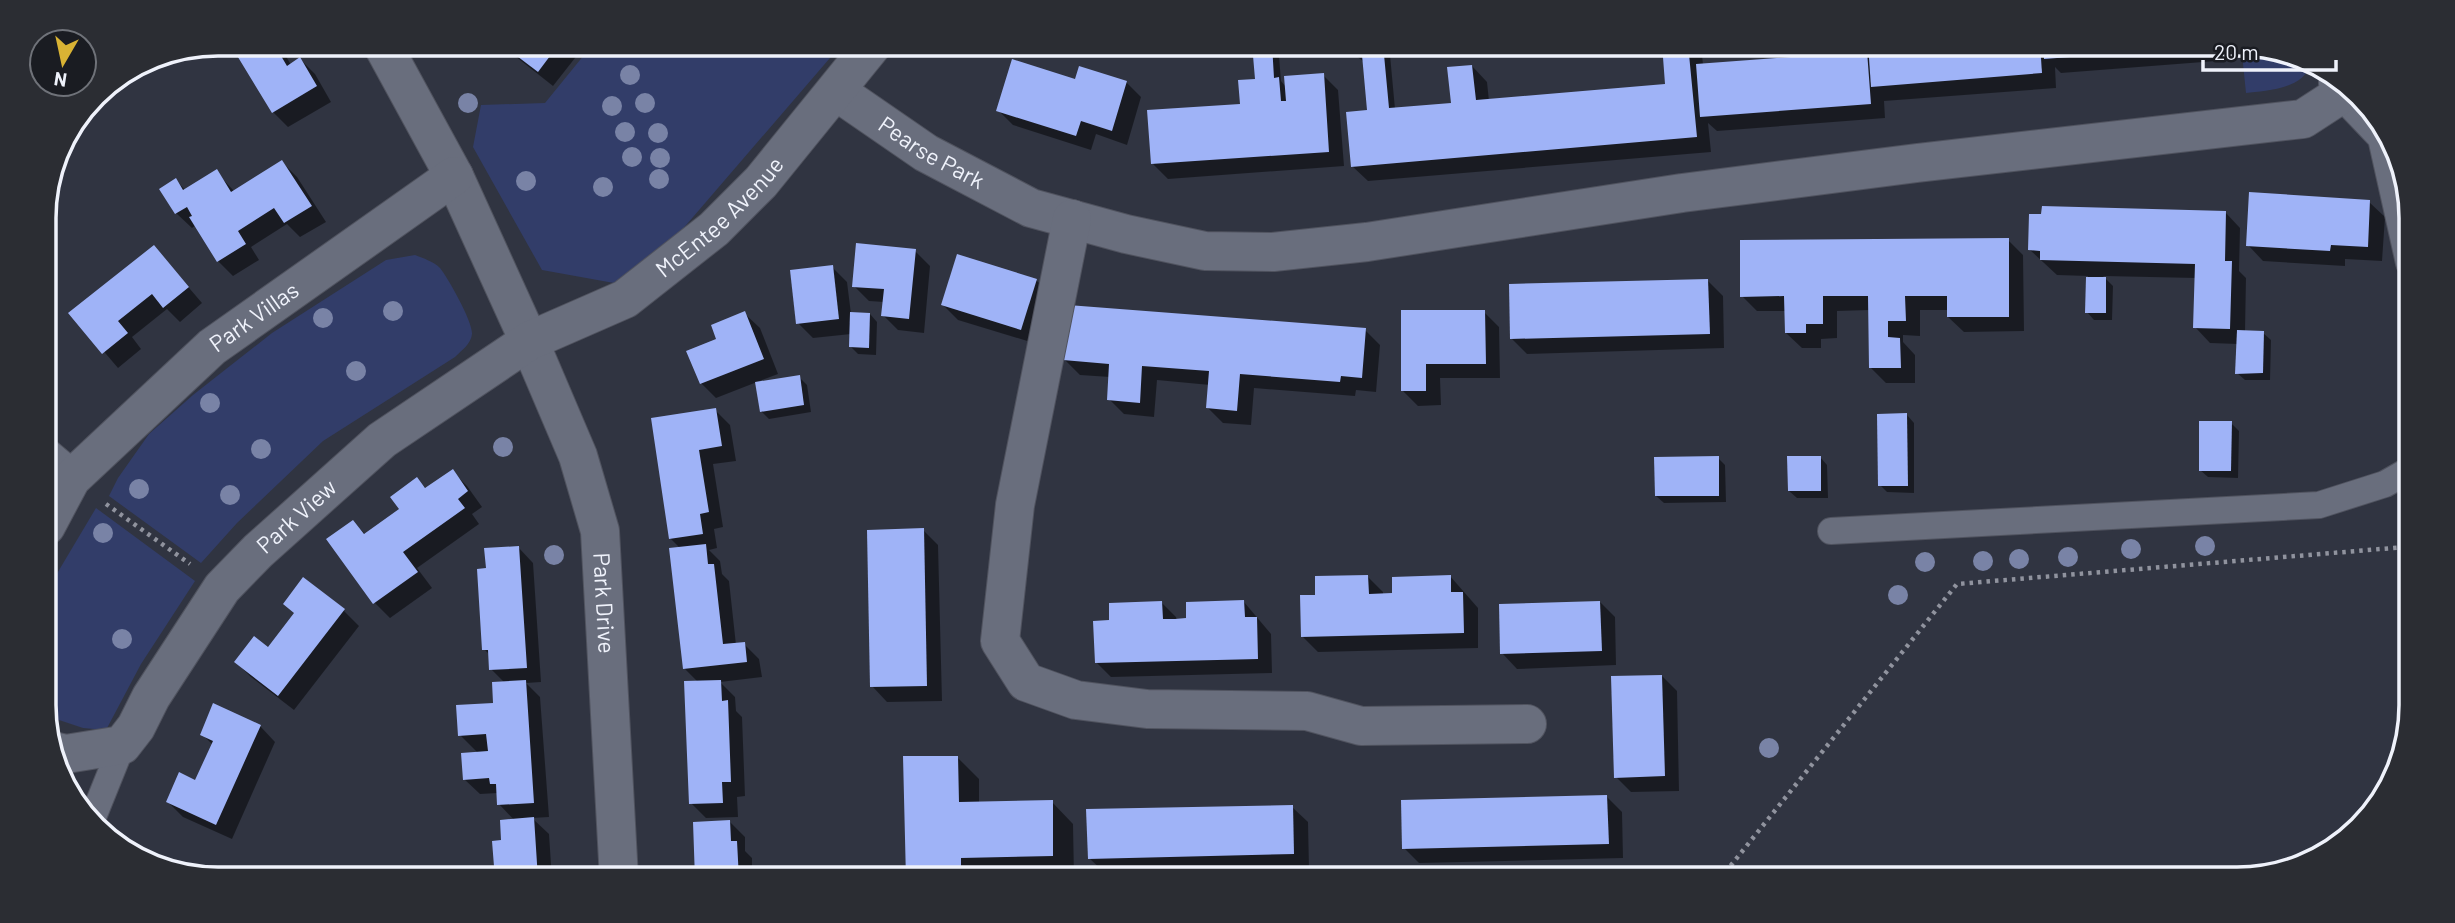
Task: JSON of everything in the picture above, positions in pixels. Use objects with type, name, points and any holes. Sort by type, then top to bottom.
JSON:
[{"type":"street","points":[[389,56],[454,176],[529,341]]},
{"type":"street","name":"McEntee Avenue","points":[[529,341],[625,299],[714,229],[761,182],[864,56]]},
{"type":"street","name":"Pearse Park","points":[[836,91],[926,153],[1031,208],[1205,251],[1273,252],[1367,242],[1710,190],[2303,118],[2337,91]]},
{"type":"street","name":"Park Villas","points":[[58,468],[212,347],[454,176]]},
{"type":"street","points":[[1072,219],[1015,505],[1000,641],[1026,682],[1076,699],[1147,709],[1307,711],[1362,726],[1527,724]]},
{"type":"street","name":"Park View","points":[[122,746],[222,587],[258,551],[382,440],[529,341]]},
{"type":"street","name":"Park Drive","points":[[529,341],[578,456],[600,531],[618,867]]},
{"type":"street","points":[[64,754],[122,746]]},
{"type":"lane","points":[[2384,150],[2399,218]]},
{"type":"lane","points":[[1831,531],[2319,505],[2385,484],[2399,476]]},
{"type":"lane","points":[[95,811],[122,746]]},
{"type":"path","points":[[58,468],[222,587]]},
{"type":"path","points":[[1730,867],[1957,584],[2399,547]]},
{"type":"shaded area","points":[[583,56],[832,56],[681,231],[614,283],[542,270],[473,147],[481,105],[545,103]]},
{"type":"shaded area","points":[[2242,56],[2279,62],[2307,72],[2293,84],[2273,90],[2246,93]]},
{"type":"shaded area","points":[[415,255],[438,266],[449,281],[471,328],[468,344],[455,357],[323,441],[237,523],[201,563],[109,496],[118,478],[149,434],[193,395],[272,333],[386,260]]},
{"type":"shaded area","points":[[96,508],[195,581],[141,664],[106,730],[83,728],[57,719],[56,575]]},
{"type":"building","points":[[237,56],[281,56],[287,66],[300,57],[317,86],[272,113]]},
{"type":"building","points":[[517,56],[550,56],[538,72]]},
{"type":"building","points":[[1253,56],[1273,56],[1274,78],[1279,77],[1281,101],[1286,101],[1284,76],[1324,73],[1329,152],[1151,164],[1147,110],[1240,104],[1238,80],[1255,79]]},
{"type":"building","points":[[1362,56],[1384,56],[1389,108],[1451,103],[1447,67],[1472,65],[1476,100],[1665,84],[1663,56],[1689,56],[1697,137],[1351,167],[1346,112],[1367,110]]},
{"type":"building","points":[[1867,56],[1871,104],[1700,117],[1696,64],[1791,57]]},
{"type":"building","points":[[1869,56],[2041,56],[2042,73],[1871,87]]},
{"type":"building","points":[[2044,56],[2083,56],[2044,59]]},
{"type":"building","points":[[1012,59],[1075,79],[1079,66],[1127,81],[1112,131],[1081,121],[1076,136],[996,111]]},
{"type":"building","points":[[282,160],[312,206],[284,223],[274,208],[238,231],[246,244],[217,262],[189,217],[192,216],[187,207],[175,214],[159,189],[176,178],[183,190],[217,169],[231,192]]},
{"type":"building","points":[[2249,192],[2370,200],[2368,247],[2331,245],[2330,251],[2246,246]]},
{"type":"building","points":[[2042,206],[2226,211],[2225,261],[2232,261],[2230,329],[2193,328],[2195,264],[2040,260],[2040,251],[2028,250],[2029,214],[2041,214]]},
{"type":"building","points":[[2009,238],[2009,317],[1947,317],[1947,296],[1905,296],[1906,321],[1888,321],[1888,337],[1900,338],[1901,368],[1869,368],[1868,296],[1823,296],[1823,324],[1806,324],[1806,333],[1785,333],[1784,296],[1740,297],[1740,240]]},
{"type":"building","points":[[856,243],[916,249],[909,319],[881,316],[884,289],[852,287]]},
{"type":"building","points":[[154,245],[189,287],[163,308],[152,294],[118,321],[128,333],[102,354],[68,313]]},
{"type":"building","points":[[957,254],[1037,279],[1021,330],[941,305]]},
{"type":"building","points":[[833,265],[839,319],[796,324],[790,270]]},
{"type":"building","points":[[2086,277],[2106,277],[2106,313],[2085,313]]},
{"type":"building","points":[[1708,279],[1710,334],[1510,339],[1509,284]]},
{"type":"building","points":[[1068,305],[1366,328],[1362,378],[1341,376],[1340,382],[1240,374],[1237,411],[1206,408],[1209,371],[1142,366],[1140,403],[1107,400],[1109,364],[1063,360]]},
{"type":"building","points":[[1401,310],[1485,310],[1486,364],[1426,364],[1426,391],[1401,391]]},
{"type":"building","points":[[745,311],[764,359],[700,384],[686,351],[716,339],[711,325]]},
{"type":"building","points":[[850,312],[870,313],[869,348],[849,347]]},
{"type":"building","points":[[2237,330],[2264,331],[2263,373],[2235,374]]},
{"type":"building","points":[[800,375],[804,405],[760,412],[755,382]]},
{"type":"building","points":[[716,408],[722,446],[699,450],[709,512],[700,514],[703,534],[669,539],[651,418]]},
{"type":"building","points":[[1907,413],[1908,486],[1878,486],[1877,414]]},
{"type":"building","points":[[2199,421],[2232,421],[2231,471],[2199,471]]},
{"type":"building","points":[[1719,456],[1719,496],[1655,496],[1654,457]]},
{"type":"building","points":[[1787,456],[1821,456],[1821,491],[1788,491]]},
{"type":"building","points":[[453,469],[468,491],[458,499],[465,508],[403,552],[418,572],[373,604],[326,539],[353,520],[364,534],[399,509],[390,497],[417,477],[425,488]]},
{"type":"building","points":[[924,528],[927,686],[870,687],[867,530]]},
{"type":"building","points":[[706,544],[708,564],[714,564],[723,644],[745,642],[747,662],[683,669],[669,548]]},
{"type":"building","points":[[519,546],[527,668],[489,670],[488,650],[482,650],[477,569],[486,568],[484,548]]},
{"type":"building","points":[[1368,575],[1369,594],[1392,593],[1392,577],[1451,575],[1451,592],[1463,592],[1464,633],[1301,637],[1300,595],[1315,595],[1315,576]]},
{"type":"building","points":[[303,577],[345,609],[278,696],[234,662],[254,636],[268,647],[294,613],[283,604]]},
{"type":"building","points":[[1244,600],[1245,617],[1257,617],[1258,659],[1095,663],[1093,621],[1109,620],[1109,603],[1162,601],[1163,619],[1175,619],[1186,618],[1186,602]]},
{"type":"building","points":[[1600,601],[1602,651],[1500,654],[1499,604]]},
{"type":"building","points":[[1662,675],[1665,776],[1614,778],[1611,676]]},
{"type":"building","points":[[526,680],[534,803],[497,805],[496,784],[490,784],[489,778],[463,780],[461,753],[488,751],[486,734],[458,736],[456,705],[493,703],[492,682]]},
{"type":"building","points":[[721,680],[722,701],[728,700],[731,782],[722,782],[723,803],[689,804],[684,681]]},
{"type":"building","points":[[213,703],[261,725],[216,825],[166,802],[179,772],[195,780],[213,741],[200,735]]},
{"type":"building","points":[[903,756],[958,756],[959,802],[1053,800],[1053,856],[961,858],[961,867],[906,867]]},
{"type":"building","points":[[1607,795],[1609,844],[1402,849],[1401,800]]},
{"type":"building","points":[[1293,805],[1294,854],[1088,859],[1086,809]]},
{"type":"building","points":[[534,817],[537,867],[494,867],[492,841],[501,840],[500,820]]},
{"type":"building","points":[[730,820],[731,841],[737,841],[738,867],[695,867],[693,822]]}]
